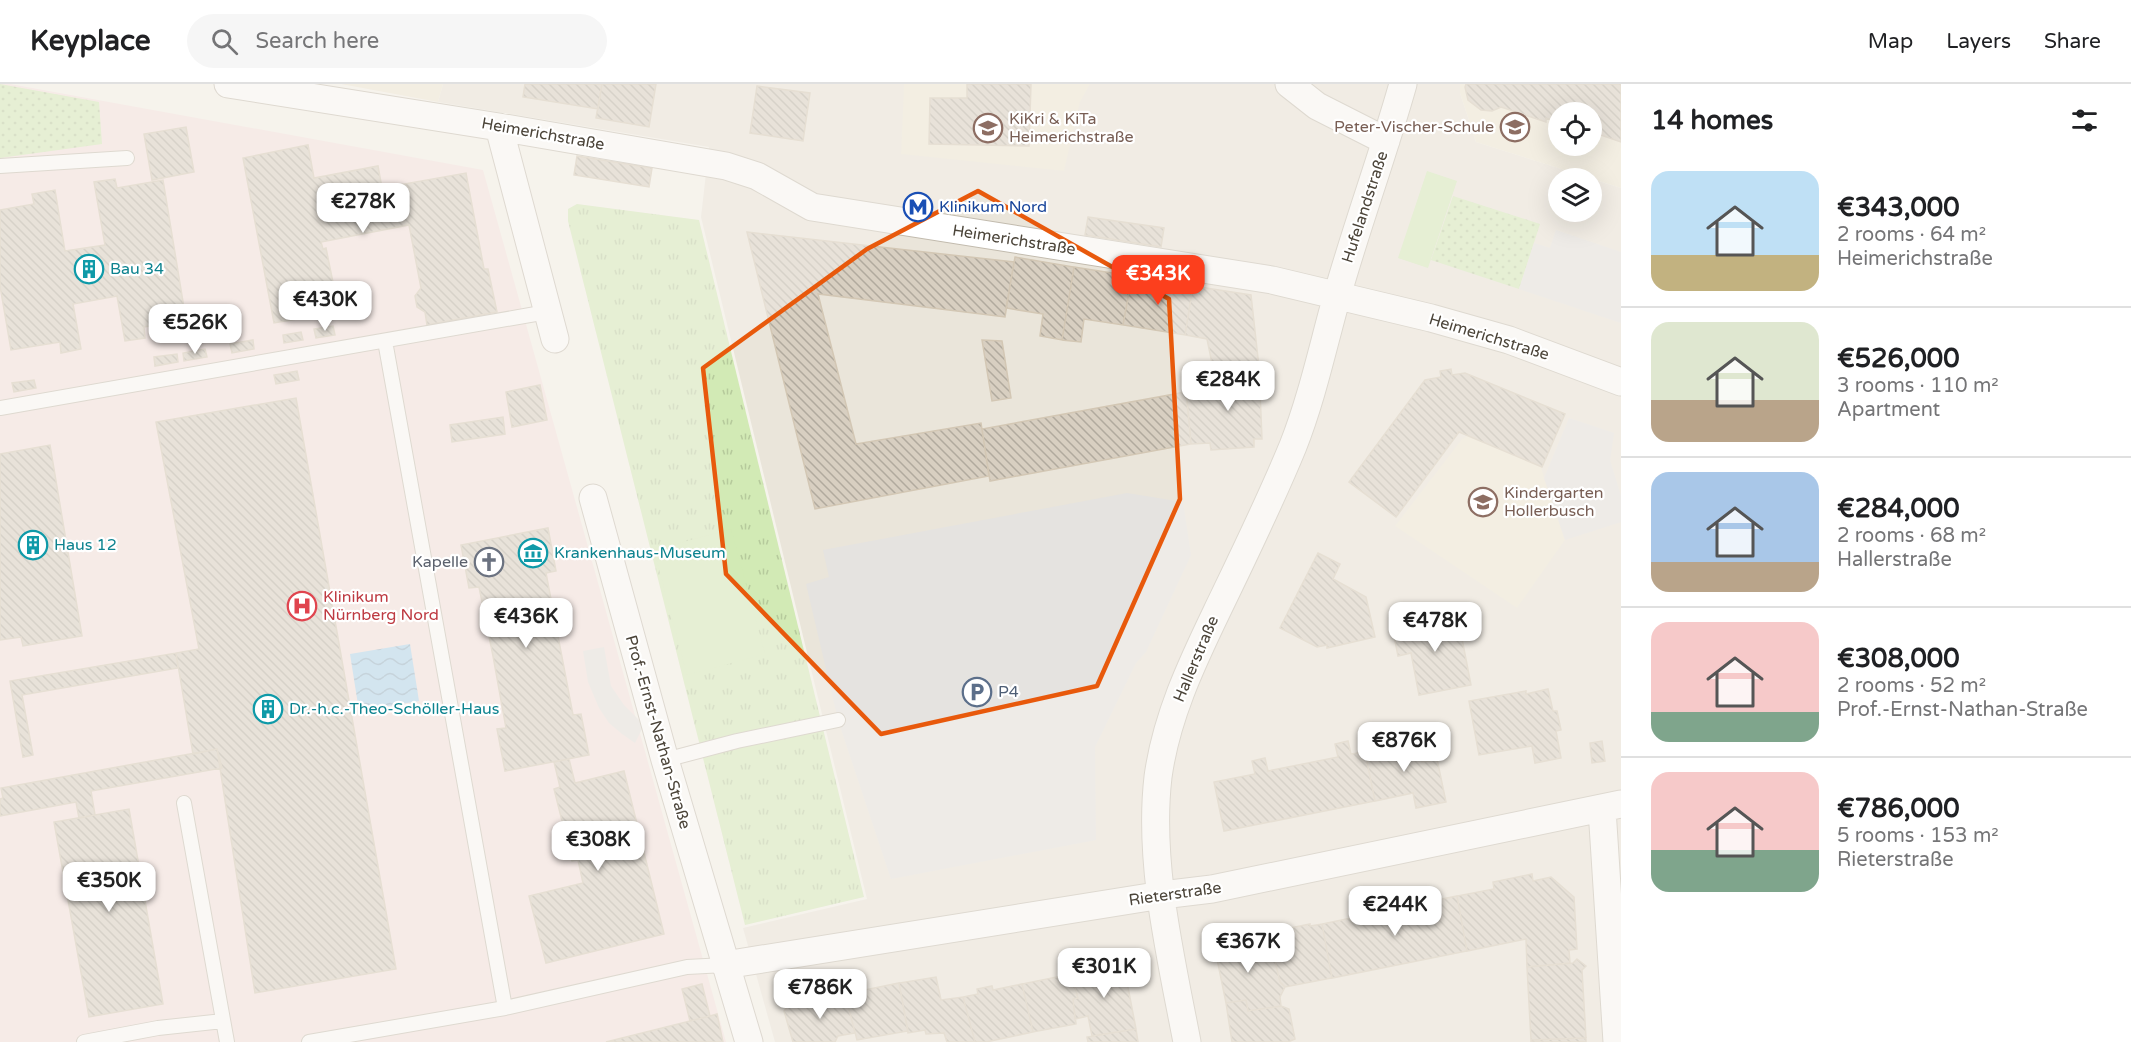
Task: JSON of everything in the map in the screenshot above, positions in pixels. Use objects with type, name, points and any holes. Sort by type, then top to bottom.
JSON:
[{"type":"street","name":"Heimerichstraße","points":[[228,84],[499,126],[726,166],[757,176],[812,207],[1260,278],[1337,295],[1509,340],[1621,382]]},
{"type":"street","points":[[1289,84],[1317,106],[1386,141]]},
{"type":"street","name":"Hufelandstraße","points":[[1337,295],[1403,84]]},
{"type":"street","points":[[499,126],[555,339]]},
{"type":"street","name":"Hallerstraße","points":[[1187,1042],[1157,859],[1158,777],[1167,732],[1185,677],[1294,445],[1321,358],[1337,295]]},
{"type":"street","name":"Prof.-Ernst-Nathan-Straße","points":[[593,498],[665,760],[749,1042]]},
{"type":"street","points":[[1611,806],[1617,1042]]},
{"type":"street","name":"Rieterstraße","points":[[725,965],[1212,889],[1611,806]]},
{"type":"lane","points":[[0,166],[127,158]]},
{"type":"lane","points":[[0,408],[547,312]]},
{"type":"lane","points":[[385,341],[505,1008]]},
{"type":"lane","points":[[665,760],[737,741],[838,720]]},
{"type":"lane","points":[[184,803],[227,1042]]},
{"type":"lane","points":[[309,1042],[505,1008],[687,967],[725,965]]},
{"type":"lane","points":[[84,1042],[158,1028],[223,1021]]},
{"type":"highlighted area","points":[[978,191],[1169,299],[1180,499],[1097,686],[881,734],[726,574],[703,368],[867,249]]},
{"type":"shaded area","name":"Klinikum Nürnberg Nord","points":[[0,84],[483,170],[726,1042],[0,1042]]},
{"type":"shaded area","points":[[341,84],[443,84],[438,102]]},
{"type":"shaded area","points":[[443,84],[1460,84],[1460,93],[1476,142],[1558,168],[1548,168],[1548,222],[1602,222],[1602,182],[1621,188],[1621,1042],[775,1042],[743,928],[867,899],[701,217],[709,147],[438,102]]},
{"type":"shaded area","name":"KiKri & KiTa Heimerichstraße","points":[[904,84],[1090,84],[1080,102],[1064,171],[901,154]]},
{"type":"shaded area","name":"Peter-Vischer-Schule","points":[[1460,84],[1621,84],[1621,188],[1602,182],[1602,168],[1558,168],[1476,142],[1460,93]]},
{"type":"shaded area","points":[[1556,230],[1621,252],[1621,323],[1519,289],[1534,243],[1550,248]]},
{"type":"shaded area","name":"Kindergarten Hollerbusch","points":[[1525,403],[1544,478],[1565,540],[1517,608],[1395,526],[1462,439]]},
{"type":"shaded area","points":[[1569,418],[1614,433],[1610,460],[1621,496],[1621,522],[1565,540],[1544,478]]},
{"type":"shaded area","name":"P4","points":[[1127,493],[1183,502],[1191,555],[1146,652],[1136,663],[1095,747],[1096,840],[891,879],[838,720],[806,584],[829,577],[823,550]]},
{"type":"shaded area","points":[[604,647],[611,686],[624,705],[644,725],[635,743],[609,723],[599,708],[588,682],[583,651]]},
{"type":"green space","points":[[0,84],[99,102],[102,144],[0,158]]},
{"type":"green space","points":[[1427,171],[1457,181],[1428,268],[1398,258]]},
{"type":"green space","points":[[1453,196],[1540,224],[1519,289],[1431,260]]},
{"type":"green space","points":[[577,204],[699,220],[864,897],[745,925],[568,221],[568,209]]},
{"type":"green space","points":[[731,529],[765,654],[687,675],[654,550]]},
{"type":"water","points":[[410,644],[419,701],[359,711],[350,654]]},
{"type":"building","points":[[525,84],[602,84],[598,109],[523,97]]},
{"type":"building","points":[[602,84],[656,84],[649,127],[596,118]]},
{"type":"building","points":[[967,84],[1031,84],[1029,146],[929,144],[930,98],[967,98]]},
{"type":"building","points":[[1466,84],[1621,84],[1621,142],[1602,135],[1602,102],[1548,102],[1546,122],[1501,107],[1492,111],[1481,110],[1468,100]]},
{"type":"building","points":[[757,86],[810,93],[803,141],[750,133]]},
{"type":"building","points":[[186,127],[194,172],[152,180],[144,134]]},
{"type":"building","points":[[308,145],[314,178],[378,166],[382,188],[466,173],[484,269],[488,269],[497,312],[427,325],[425,312],[417,307],[415,296],[421,288],[409,225],[321,242],[323,249],[326,248],[339,312],[274,323],[243,158]]},
{"type":"building","points":[[577,156],[652,168],[649,187],[574,175]]},
{"type":"building","name":"Bau 34","points":[[115,179],[117,188],[163,180],[186,320],[144,327],[145,338],[125,341],[117,296],[73,304],[81,349],[61,353],[60,342],[11,350],[0,286],[0,210],[34,204],[32,194],[55,190],[65,251],[105,245],[94,182]]},
{"type":"building","points":[[1088,217],[1164,228],[1161,247],[1085,235]]},
{"type":"building","points":[[747,232],[1014,262],[1005,317],[818,294],[856,444],[981,423],[989,476],[815,509]]},
{"type":"building","points":[[1015,257],[1074,267],[1062,340],[1040,336],[1043,314],[1006,308]]},
{"type":"building","points":[[1074,267],[1132,276],[1123,325],[1084,319],[1081,342],[1062,340]]},
{"type":"building","points":[[1132,276],[1193,286],[1185,335],[1123,325]]},
{"type":"building","points":[[1193,286],[1251,295],[1259,367],[1214,373],[1207,339],[1185,335]]},
{"type":"building","points":[[333,326],[335,335],[316,338],[314,329]]},
{"type":"building","points":[[301,332],[303,340],[284,343],[283,335]]},
{"type":"building","points":[[253,340],[254,349],[232,353],[230,344]]},
{"type":"building","points":[[982,340],[1002,341],[1011,398],[992,401]]},
{"type":"building","points":[[205,349],[207,357],[184,361],[183,353]]},
{"type":"building","points":[[177,354],[178,362],[155,366],[154,357]]},
{"type":"building","points":[[1259,367],[1262,439],[1254,439],[1254,447],[1211,450],[1210,443],[1191,444],[1187,398],[1216,395],[1214,373]]},
{"type":"building","points":[[1451,369],[1452,375],[1465,373],[1565,414],[1542,467],[1459,432],[1396,517],[1349,482],[1425,380],[1441,377],[1440,371]]},
{"type":"building","points":[[297,371],[299,380],[276,384],[274,375]]},
{"type":"building","points":[[34,380],[36,388],[14,392],[12,383]]},
{"type":"building","points":[[540,385],[547,420],[512,427],[506,392]]},
{"type":"building","points":[[1186,392],[1191,444],[990,481],[982,429]]},
{"type":"building","name":"Dr.-h.c.-Theo-Schöller-Haus","points":[[296,398],[396,969],[255,993],[217,749],[193,754],[176,653],[199,649],[156,422]]},
{"type":"building","points":[[503,417],[505,434],[452,442],[450,425]]},
{"type":"building","name":"Haus 12","points":[[50,445],[82,636],[23,646],[21,637],[0,640],[0,454]]},
{"type":"building","points":[[548,528],[556,571],[546,573],[573,715],[581,714],[589,755],[505,771],[497,729],[506,728],[493,656],[479,587],[469,588],[461,545]]},
{"type":"building","points":[[1318,553],[1340,564],[1333,579],[1366,597],[1375,637],[1327,648],[1327,645],[1317,647],[1280,628]]},
{"type":"building","points":[[1457,613],[1471,685],[1419,695],[1411,653],[1398,656],[1392,626]]},
{"type":"building","points":[[176,653],[178,668],[22,695],[33,755],[23,757],[10,681]]},
{"type":"building","points":[[1548,689],[1553,711],[1557,711],[1561,730],[1556,731],[1561,758],[1535,763],[1532,746],[1479,755],[1469,701]]},
{"type":"building","points":[[1417,736],[1422,762],[1437,759],[1446,802],[1416,808],[1413,793],[1375,801],[1364,747]]},
{"type":"building","points":[[1348,741],[1351,754],[1365,752],[1375,801],[1224,831],[1214,782],[1255,774],[1252,761],[1265,758],[1268,771],[1338,757],[1335,744]]},
{"type":"building","points":[[1602,741],[1605,761],[1592,763],[1590,743]]},
{"type":"building","points":[[217,749],[222,768],[91,791],[95,815],[79,818],[76,802],[0,816],[0,799],[3,798],[1,788]]},
{"type":"building","points":[[569,759],[575,783],[624,771],[664,934],[546,963],[529,896],[583,883],[578,860],[572,861],[554,789],[560,787],[554,762]]},
{"type":"building","points":[[129,809],[163,1004],[89,1017],[54,822]]},
{"type":"building","points":[[1532,874],[1533,881],[1551,877],[1574,897],[1577,949],[1569,950],[1570,963],[1527,967],[1526,939],[1467,951],[1457,896],[1494,889],[1493,882]]},
{"type":"building","points":[[1457,896],[1467,951],[1332,978],[1322,924]]},
{"type":"building","points":[[1310,924],[1310,926],[1322,924],[1332,978],[1285,987],[1280,982],[1275,961],[1264,962],[1259,936]]},
{"type":"building","points":[[1259,936],[1264,962],[1275,961],[1280,982],[1285,987],[1280,997],[1281,1006],[1248,1011],[1246,1000],[1226,1003],[1217,959],[1212,954],[1211,945],[1216,939],[1223,937],[1230,942]]},
{"type":"building","points":[[1577,959],[1586,966],[1582,970],[1586,1038],[1531,1040],[1527,967],[1573,963]]},
{"type":"building","points":[[1123,961],[1136,1029],[1092,1036],[1088,1016],[1075,1019],[1073,999],[1078,998],[1071,974]]},
{"type":"building","points":[[1071,974],[1078,998],[1073,999],[1076,1024],[1033,1032],[1022,984]]},
{"type":"building","points":[[936,977],[941,1000],[963,997],[975,1042],[947,1042],[944,1033],[926,1034],[925,1030],[908,1033],[899,983]]},
{"type":"building","points":[[899,983],[908,1031],[857,1040],[845,994]]},
{"type":"building","points":[[702,984],[710,1016],[690,1021],[682,989]]},
{"type":"building","points":[[1022,984],[1033,1032],[986,1042],[975,1042],[963,997],[978,994],[977,989],[992,986],[993,990]]},
{"type":"building","points":[[845,994],[855,1033],[838,1036],[835,1042],[793,1042],[784,1011],[789,1005]]},
{"type":"building","points":[[1246,1000],[1248,1011],[1281,1006],[1289,1009],[1295,1039],[1288,1042],[1232,1042],[1226,1003]]},
{"type":"building","points":[[717,1014],[723,1042],[606,1042],[710,1016]]},
{"type":"building","points":[[1136,1029],[1138,1042],[1088,1042],[1087,1037]]},
{"type":"building","points":[[1586,1038],[1586,1042],[1531,1042],[1531,1040]]},
{"type":"place","name":"Peter-Vischer-Schule","points":[[1515,127]]},
{"type":"place","name":"KiKri & KiTa Heimerichstraße","points":[[988,128]]},
{"type":"place","name":"Klinikum Nord","points":[[918,207]]},
{"type":"place","name":"Bau 34","points":[[89,269]]},
{"type":"place","name":"Kindergarten Hollerbusch","points":[[1483,502]]},
{"type":"place","name":"Haus 12","points":[[33,545]]},
{"type":"place","name":"Krankenhaus-Museum","points":[[533,553]]},
{"type":"place","name":"Kapelle","points":[[489,562]]},
{"type":"place","name":"Klinikum Nürnberg Nord","points":[[302,606]]},
{"type":"place","name":"P4","points":[[977,692]]},
{"type":"place","name":"Dr.-h.c.-Theo-Schöller-Haus","points":[[268,709]]}]
